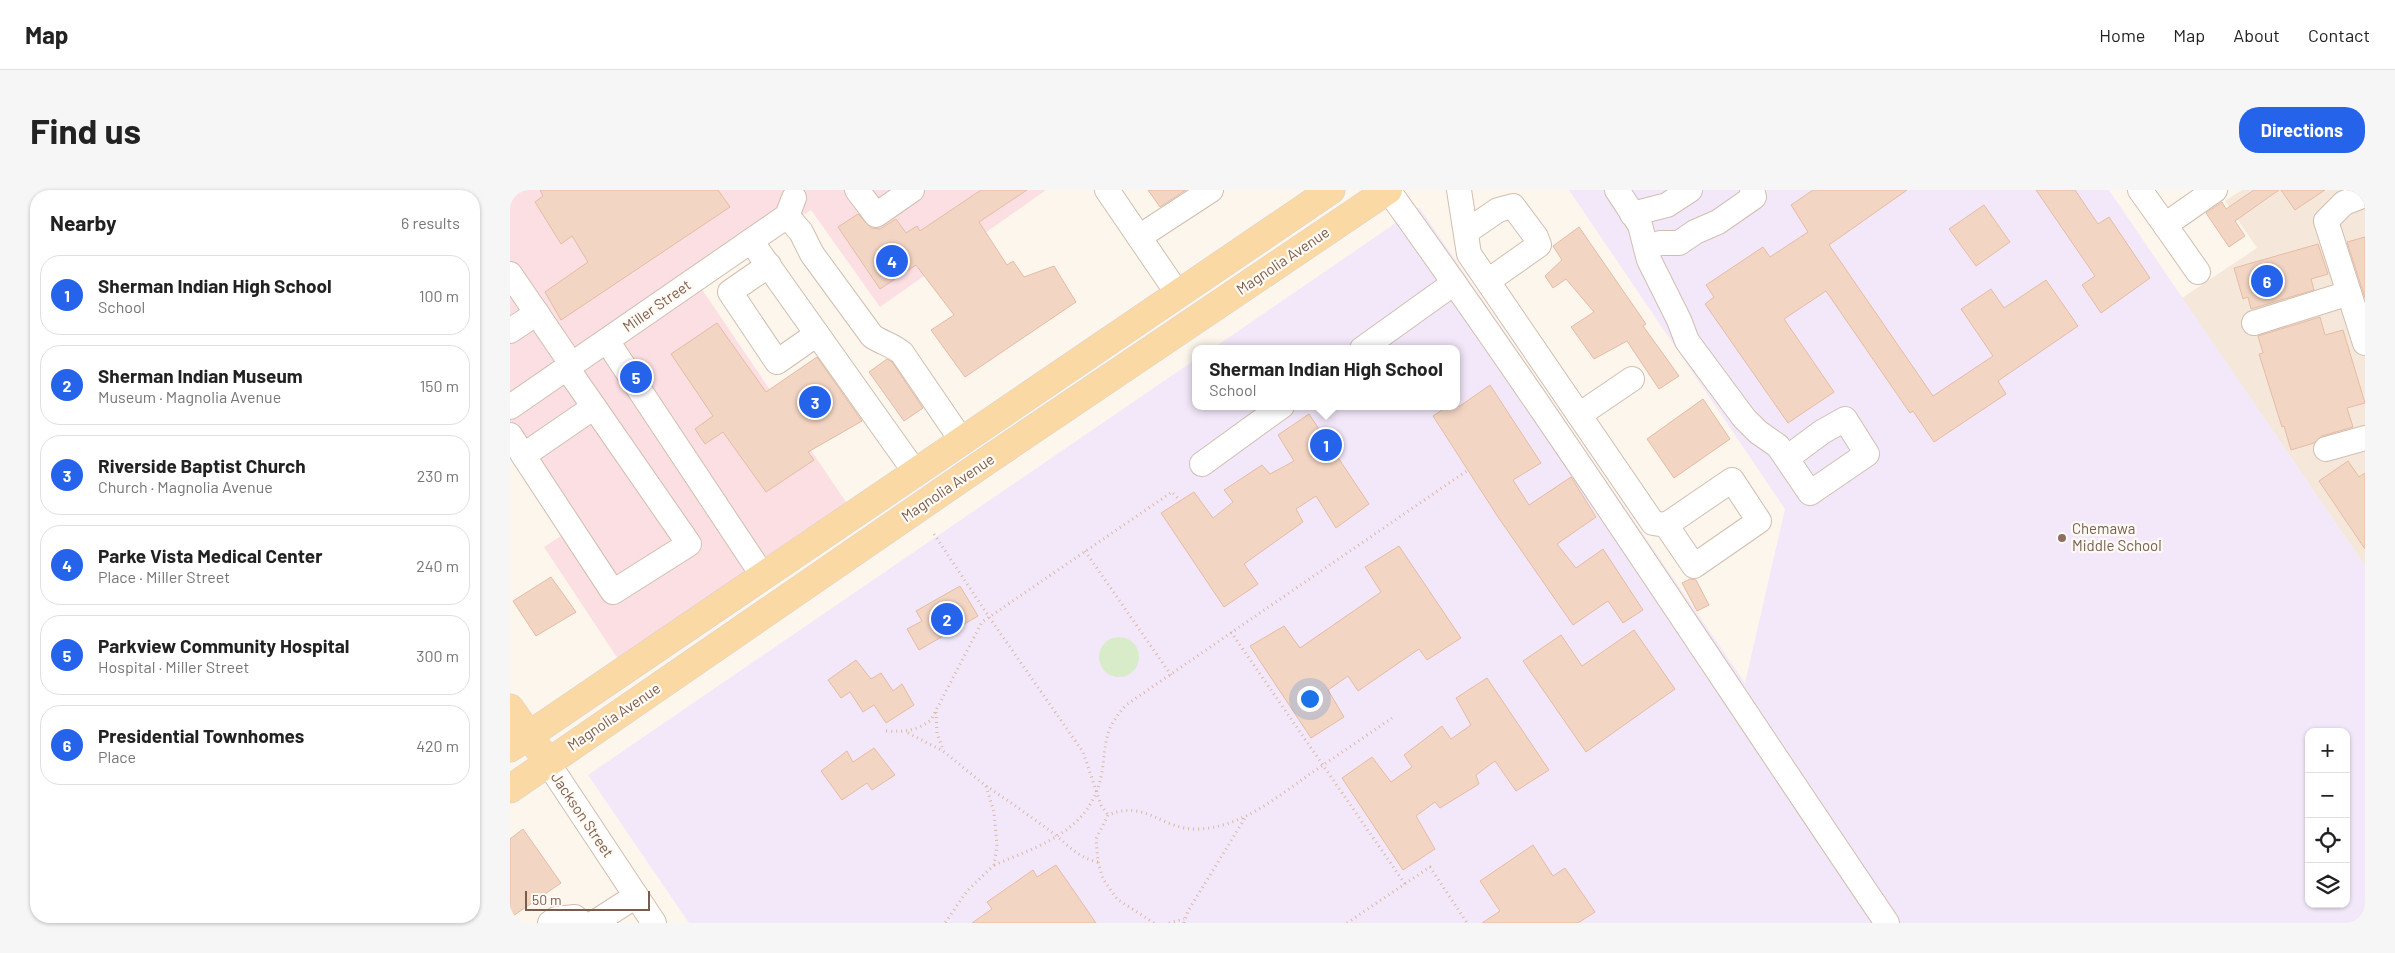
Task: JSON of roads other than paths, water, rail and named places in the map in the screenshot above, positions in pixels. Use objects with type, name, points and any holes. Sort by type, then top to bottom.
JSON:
[{"type":"main road","name":"Magnolia Avenue","points":[[519,742],[1331,190]]},
{"type":"main road","name":"Magnolia Avenue","points":[[510,788],[985,462],[1388,190]]},
{"type":"main road","points":[[965,438],[985,462]]},
{"type":"main road","name":"Jackson Street","points":[[510,708],[519,742],[548,763]]},
{"type":"street","points":[[857,190],[876,215],[912,190]]},
{"type":"street","points":[[1107,190],[1178,294]]},
{"type":"street","points":[[1140,237],[1211,190]]},
{"type":"street","points":[[1388,190],[1618,520],[1738,704],[1887,923]]},
{"type":"street","points":[[1459,190],[1469,254],[1653,523],[1666,525]]},
{"type":"street","points":[[1617,190],[1640,225],[1650,260],[1688,342],[1744,418],[1758,432],[1778,446],[1810,493],[1867,454],[1845,418],[1822,432],[1787,458]]},
{"type":"street","points":[[1632,214],[1664,197],[1690,190]]},
{"type":"street","points":[[1646,248],[1660,243],[1679,243],[1695,232],[1718,222],[1754,197],[1752,190]]},
{"type":"street","points":[[2140,190],[2198,272]]},
{"type":"street","points":[[2165,225],[2215,190]]},
{"type":"street","points":[[2365,195],[2344,203],[2326,221],[2365,343]]},
{"type":"street","points":[[796,198],[801,232],[812,254],[872,336],[881,342],[892,344],[902,353],[965,438]]},
{"type":"street","name":"Miller Street","points":[[510,407],[751,241],[796,198]]},
{"type":"street","points":[[1466,232],[1498,210],[1513,206],[1536,237],[1539,245],[1488,281]]},
{"type":"street","points":[[751,241],[915,472]]},
{"type":"street","points":[[769,265],[730,292],[777,362],[817,334]]},
{"type":"street","points":[[510,274],[537,313],[594,408],[689,544],[614,592],[510,435]]},
{"type":"street","points":[[1368,345],[1454,283]]},
{"type":"street","points":[[2254,323],[2349,293]]},
{"type":"street","points":[[510,331],[537,313]]},
{"type":"street","points":[[904,333],[960,418],[965,438]]},
{"type":"street","points":[[607,341],[763,576]]},
{"type":"street","points":[[1579,415],[1632,379]]},
{"type":"street","points":[[524,455],[594,408]]},
{"type":"street","points":[[1202,464],[1276,410]]},
{"type":"street","points":[[2326,448],[2365,438]]},
{"type":"street","name":"Jackson Street","points":[[548,763],[654,923]]},
{"type":"street","points":[[550,923],[556,919],[584,921],[636,896]]},
{"type":"place","name":"Parke Vista Medical Center","points":[[892,261]]},
{"type":"place","name":"Presidential Townhomes","points":[[2267,281]]},
{"type":"place","name":"Parkview Community Hospital","points":[[636,377]]},
{"type":"place","name":"Riverside Baptist Church","points":[[815,402]]},
{"type":"place","name":"Sherman Indian High School","points":[[1326,445]]},
{"type":"place","name":"Chemawa Middle School","points":[[2062,538]]},
{"type":"place","name":"Sherman Indian Museum","points":[[947,619]]}]
